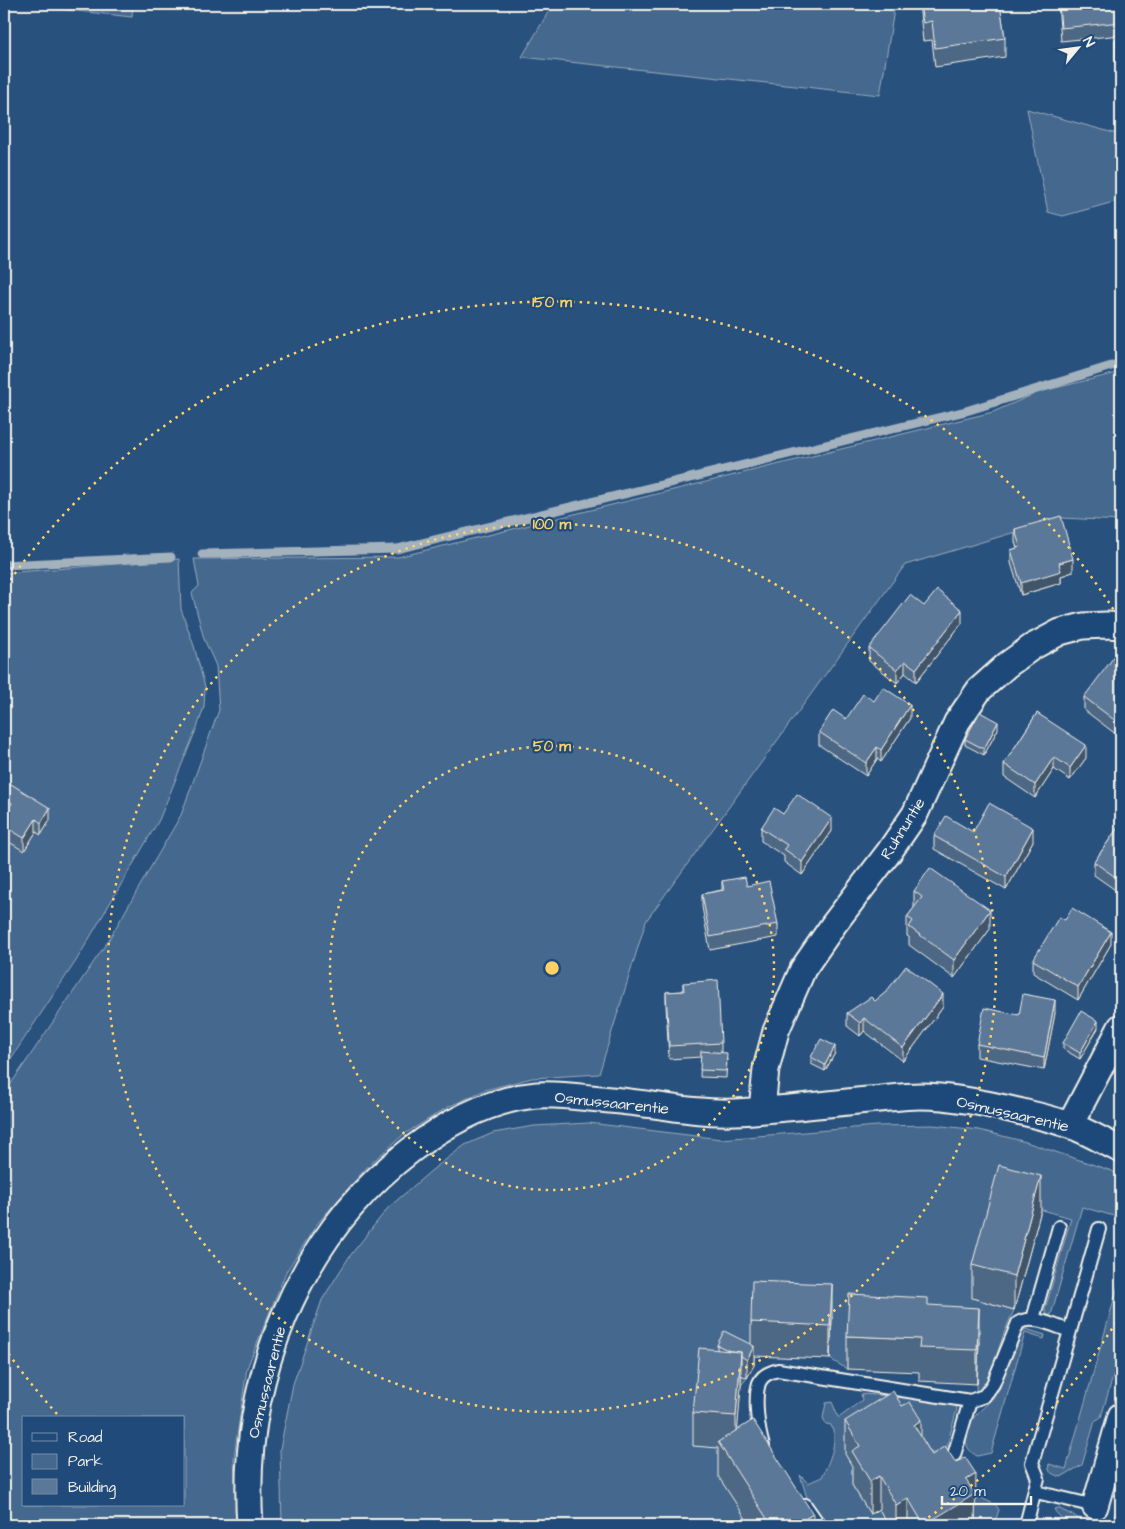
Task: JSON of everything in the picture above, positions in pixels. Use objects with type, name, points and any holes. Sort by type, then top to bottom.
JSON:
[{"type":"street","name":"Ruhnuntie","points":[[762,1110],[766,1069],[776,1032],[803,969],[915,814],[957,722],[979,690],[1007,664],[1032,647],[1060,632],[1083,626],[1121,626]]},
{"type":"street","points":[[1070,1125],[1121,1027]]},
{"type":"street","name":"Osmussaarentie","points":[[250,1525],[248,1497],[254,1416],[271,1348],[281,1321],[301,1279],[317,1252],[340,1220],[395,1162],[436,1131],[476,1110],[537,1095],[566,1095],[689,1110],[730,1112],[920,1096],[959,1099],[998,1106],[1070,1125],[1121,1150]]},
{"type":"street","points":[[1095,1506],[1121,1416]]},
{"type":"lane","points":[[1033,1319],[1059,1227]]},
{"type":"lane","points":[[1026,1525],[1036,1492],[1038,1478],[1032,1463],[1100,1229]]},
{"type":"lane","points":[[768,1453],[762,1445],[756,1412],[759,1382],[767,1373],[778,1370],[970,1401],[984,1396],[993,1384],[1018,1323],[1024,1319],[1033,1319],[1070,1331]]},
{"type":"lane","points":[[954,1455],[970,1401]]},
{"type":"lane","points":[[1036,1492],[1095,1506]]},
{"type":"lane","points":[[796,1493],[819,1525]]},
{"type":"green space","points":[[14,4],[133,4],[132,17]]},
{"type":"green space","points":[[553,4],[895,4],[880,95],[522,57]]},
{"type":"green space","points":[[1027,109],[1121,135],[1121,200],[1063,216],[1048,212]]},
{"type":"green space","points":[[1121,372],[1121,521],[1062,518],[905,565],[646,921],[599,1074],[532,1078],[485,1090],[448,1107],[403,1135],[369,1165],[317,1224],[286,1272],[247,1368],[234,1457],[237,1525],[4,1525],[4,1094],[108,941],[181,815],[219,710],[216,666],[204,639],[192,593],[199,586],[194,559],[398,557],[993,412],[1039,392]]},
{"type":"green space","points":[[179,559],[181,609],[194,646],[205,687],[204,707],[198,725],[159,820],[76,961],[4,1069],[4,573]]},
{"type":"green space","points":[[589,1123],[721,1139],[877,1126],[933,1125],[979,1130],[1026,1142],[1112,1171],[1121,1177],[1121,1218],[1082,1207],[1051,1315],[1047,1315],[1045,1310],[1071,1218],[1000,1198],[972,1298],[1014,1310],[1004,1333],[987,1385],[982,1390],[976,1391],[978,1341],[849,1327],[847,1369],[830,1359],[832,1317],[751,1356],[717,1363],[747,1378],[693,1445],[736,1449],[750,1525],[282,1525],[280,1449],[293,1384],[322,1300],[349,1257],[388,1208],[432,1170],[465,1145],[493,1133],[534,1126]]},
{"type":"green space","points":[[1121,1275],[1121,1328],[1119,1337],[1121,1340],[1121,1350],[1101,1417],[1095,1421],[1082,1465],[1061,1477],[1050,1471],[1049,1464],[1066,1469]]},
{"type":"green space","points":[[1026,1329],[1045,1335],[1044,1339],[1025,1333],[991,1453],[977,1456],[967,1446],[967,1430],[973,1418],[998,1391],[1011,1348],[1015,1340]]},
{"type":"green space","points":[[861,1394],[939,1399],[952,1403],[957,1409],[945,1453],[921,1453],[860,1479],[852,1485],[870,1514],[879,1509],[888,1525],[825,1525],[809,1504],[800,1475],[808,1483],[822,1477],[830,1458],[834,1438],[831,1425],[826,1424],[823,1418],[826,1403],[832,1402],[838,1417],[840,1417],[862,1400]]},
{"type":"green space","points":[[981,1498],[996,1505],[999,1510],[996,1519],[991,1525],[973,1525],[966,1513],[974,1500]]},
{"type":"green space","points":[[1058,1508],[1080,1519],[1081,1525],[1066,1525],[1054,1509]]},
{"type":"building","points":[[920,4],[1000,4],[1005,38],[935,48],[932,21],[923,23]]},
{"type":"building","points":[[1059,4],[1121,4],[1121,22],[1061,28]]},
{"type":"building","points":[[1121,39],[1121,71],[1115,40]]},
{"type":"building","points":[[1061,516],[1073,559],[1059,563],[1061,571],[1021,583],[1011,550],[1020,547],[1015,529]]},
{"type":"building","points":[[937,590],[962,610],[916,669],[905,661],[897,670],[869,648],[910,595],[924,606]]},
{"type":"building","points":[[1116,654],[1121,658],[1121,725],[1084,697]]},
{"type":"building","points":[[883,687],[910,705],[881,750],[877,747],[866,763],[819,732],[833,710],[846,719],[863,694],[874,701]]},
{"type":"building","points":[[980,712],[998,722],[984,749],[965,739]]},
{"type":"building","points":[[1037,713],[1086,745],[1070,768],[1054,757],[1035,785],[1004,764]]},
{"type":"building","points":[[11,784],[50,808],[41,823],[36,819],[24,838],[4,826],[4,816],[12,803],[4,796]]},
{"type":"building","points":[[797,794],[832,818],[802,862],[784,849],[787,845],[761,828],[774,808],[783,814]]},
{"type":"building","points":[[989,803],[1033,828],[1006,877],[934,836],[946,816],[973,832]]},
{"type":"building","points":[[1121,823],[1121,881],[1094,862]]},
{"type":"building","points":[[930,868],[990,910],[954,960],[909,927],[913,921],[907,917],[922,897],[914,891]]},
{"type":"building","points":[[745,877],[747,886],[769,881],[778,924],[710,937],[702,894],[724,890],[722,881]]},
{"type":"building","points":[[1072,908],[1111,932],[1078,987],[1033,960],[1059,917],[1065,920]]},
{"type":"building","points":[[1121,952],[1121,962],[1117,960]]},
{"type":"building","points":[[906,966],[943,994],[903,1048],[864,1018],[860,1023],[847,1013],[871,997],[875,1001],[886,992]]},
{"type":"building","points":[[718,980],[721,1043],[669,1046],[666,992],[684,991],[683,983]]},
{"type":"building","points":[[1023,994],[1055,1000],[1044,1058],[977,1044],[984,1008],[1019,1015]]},
{"type":"building","points":[[1081,1011],[1098,1021],[1080,1053],[1063,1043]]},
{"type":"building","points":[[821,1039],[835,1046],[825,1065],[811,1057]]},
{"type":"building","points":[[701,1051],[727,1053],[726,1071],[700,1070]]},
{"type":"building","points":[[999,1165],[1041,1176],[1014,1276],[972,1265]]},
{"type":"building","points":[[752,1281],[832,1284],[830,1326],[751,1322]]},
{"type":"building","points":[[849,1294],[928,1298],[928,1305],[979,1308],[977,1350],[919,1348],[920,1339],[847,1336]]},
{"type":"building","points":[[724,1331],[754,1346],[747,1360],[741,1356],[741,1352],[730,1351],[717,1345]]},
{"type":"building","points":[[699,1348],[741,1352],[736,1416],[693,1413]]},
{"type":"building","points":[[893,1391],[902,1406],[910,1402],[921,1420],[914,1425],[932,1455],[945,1446],[956,1463],[965,1457],[976,1474],[966,1480],[975,1494],[924,1525],[908,1498],[896,1505],[879,1476],[870,1481],[852,1451],[860,1446],[845,1421]]},
{"type":"building","points":[[753,1420],[813,1514],[795,1525],[771,1525],[718,1442]]},
{"type":"building","points":[[1121,1493],[1121,1525],[1112,1525]]},
{"type":"building","points":[[820,1520],[825,1525],[814,1525]]},
{"type":"waterway","points":[[202,554],[397,549],[966,411],[1121,363]]},
{"type":"waterway","points":[[4,565],[171,557]]}]
